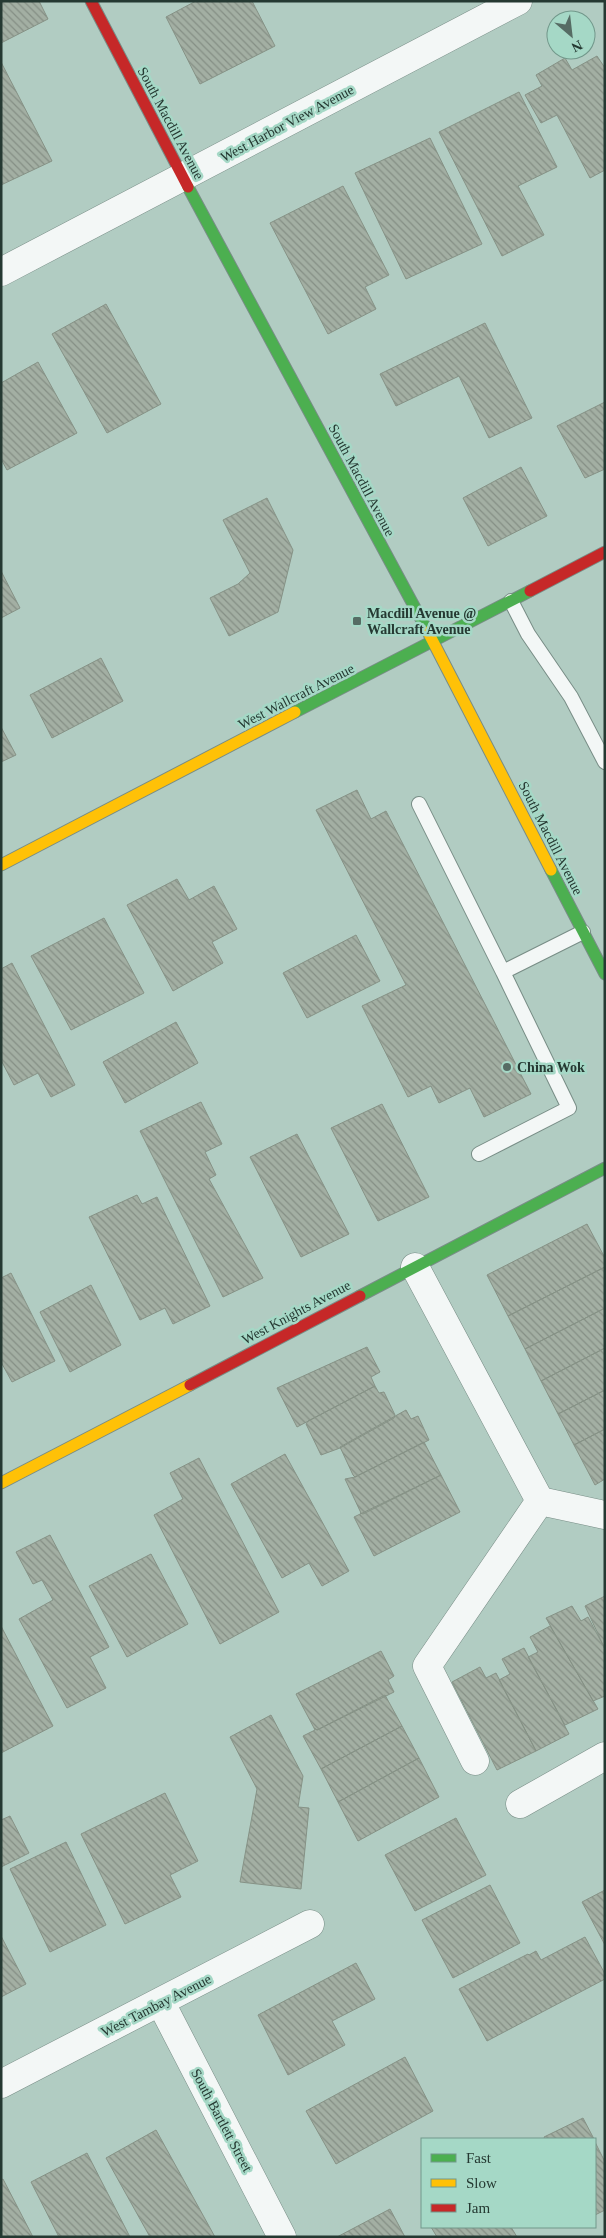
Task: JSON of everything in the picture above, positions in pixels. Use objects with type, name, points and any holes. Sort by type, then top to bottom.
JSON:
[{"type":"street","name":"South Macdill Avenue","points":[[91,1],[183,178],[433,642],[583,932],[601,955],[605,974]]},
{"type":"street","name":"West Harbor View Avenue","points":[[1,272],[518,1]]},
{"type":"street","name":"West Wallcraft Avenue","points":[[1,866],[605,552]]},
{"type":"street","name":"West Knights Avenue","points":[[1,1483],[605,1168]]},
{"type":"street","points":[[415,1267],[540,1501],[605,1515]]},
{"type":"street","points":[[475,1761],[427,1666],[540,1501]]},
{"type":"street","points":[[520,1804],[605,1756]]},
{"type":"street","name":"West Tambay Avenue","points":[[1,2084],[161,2003],[310,1924]]},
{"type":"street","name":"South Bartlett Street","points":[[161,2003],[282,2237]]},
{"type":"lane","points":[[511,601],[528,634],[571,697],[605,762]]},
{"type":"lane","points":[[419,804],[569,1108],[479,1154]]},
{"type":"lane","points":[[503,972],[583,932]]},
{"type":"building","points":[[1,1],[39,1],[48,19],[1,43]]},
{"type":"building","points":[[196,1],[252,1],[275,46],[200,84],[166,17]]},
{"type":"building","points":[[596,57],[605,68],[605,170],[590,178],[557,115],[541,123],[525,95],[542,86],[536,75],[562,60],[566,60],[572,70],[590,60],[596,60]]},
{"type":"building","points":[[1,62],[52,161],[1,185]]},
{"type":"building","points":[[519,92],[557,167],[518,186],[544,235],[502,256],[439,132]]},
{"type":"building","points":[[430,138],[482,244],[406,279],[355,173]]},
{"type":"building","points":[[343,186],[389,275],[365,287],[376,309],[328,334],[270,223]]},
{"type":"building","points":[[106,304],[161,404],[107,433],[52,334]]},
{"type":"building","points":[[485,323],[532,418],[489,438],[459,376],[396,406],[380,374]]},
{"type":"building","points":[[38,362],[77,433],[7,470],[1,459],[1,383]]},
{"type":"building","points":[[605,402],[605,469],[585,478],[557,426]]},
{"type":"building","points":[[521,467],[547,516],[488,546],[463,498]]},
{"type":"building","points":[[267,498],[293,550],[278,612],[229,636],[210,598],[238,584],[250,573],[223,520]]},
{"type":"building","points":[[1,571],[20,608],[1,618]]},
{"type":"building","points":[[101,658],[123,701],[52,738],[30,695]]},
{"type":"building","points":[[1,727],[16,755],[1,762]]},
{"type":"building","points":[[357,790],[371,819],[386,811],[531,1094],[484,1117],[470,1088],[439,1103],[431,1086],[408,1097],[362,1006],[406,985],[316,810]]},
{"type":"building","points":[[177,879],[189,900],[214,886],[237,929],[212,942],[223,963],[173,991],[127,905]]},
{"type":"building","points":[[104,918],[144,993],[71,1030],[31,956]]},
{"type":"building","points":[[356,935],[380,981],[307,1018],[283,973]]},
{"type":"building","points":[[12,963],[75,1085],[51,1097],[38,1073],[14,1085],[1,1060],[1,969]]},
{"type":"building","points":[[176,1022],[198,1063],[125,1103],[103,1062]]},
{"type":"building","points":[[201,1102],[222,1144],[205,1152],[216,1175],[209,1179],[263,1278],[223,1297],[140,1131]]},
{"type":"building","points":[[382,1104],[429,1197],[378,1221],[331,1128]]},
{"type":"building","points":[[297,1134],[349,1234],[301,1257],[250,1157]]},
{"type":"building","points":[[137,1195],[142,1204],[157,1197],[210,1306],[173,1324],[165,1308],[140,1320],[89,1217]]},
{"type":"building","points":[[587,1224],[605,1258],[605,1267],[508,1316],[487,1275]]},
{"type":"building","points":[[605,1267],[605,1308],[525,1349],[508,1316]]},
{"type":"building","points":[[11,1273],[55,1361],[12,1382],[1,1362],[1,1278]]},
{"type":"building","points":[[91,1285],[121,1345],[70,1372],[40,1312]]},
{"type":"building","points":[[605,1308],[605,1348],[541,1381],[525,1349]]},
{"type":"building","points":[[367,1347],[380,1372],[371,1377],[375,1386],[297,1427],[277,1388]]},
{"type":"building","points":[[605,1348],[605,1390],[558,1414],[541,1381]]},
{"type":"building","points":[[375,1386],[379,1393],[384,1392],[395,1415],[394,1418],[340,1448],[321,1455],[306,1424],[308,1421]]},
{"type":"building","points":[[605,1390],[605,1429],[574,1445],[558,1414]]},
{"type":"building","points":[[406,1410],[411,1419],[418,1416],[429,1440],[355,1477],[340,1447]]},
{"type":"building","points":[[605,1429],[605,1479],[595,1485],[574,1445]]},
{"type":"building","points":[[424,1442],[441,1475],[363,1514],[360,1513],[345,1479],[355,1477]]},
{"type":"building","points":[[285,1454],[349,1571],[322,1586],[309,1563],[282,1578],[231,1484]]},
{"type":"building","points":[[199,1458],[279,1612],[220,1644],[154,1515],[183,1499],[170,1473]]},
{"type":"building","points":[[441,1475],[460,1512],[374,1556],[354,1517]]},
{"type":"building","points":[[50,1535],[109,1647],[90,1657],[106,1688],[67,1708],[19,1619],[53,1600],[42,1580],[33,1584],[16,1552]]},
{"type":"building","points":[[151,1554],[188,1624],[127,1657],[89,1586]]},
{"type":"building","points":[[605,1596],[605,1649],[585,1606]]},
{"type":"building","points":[[572,1606],[581,1621],[588,1617],[605,1649],[605,1696],[593,1701],[546,1618]]},
{"type":"building","points":[[1,1626],[53,1726],[1,1753]]},
{"type":"building","points":[[550,1626],[598,1709],[565,1725],[528,1657],[538,1652],[530,1637]]},
{"type":"building","points":[[524,1648],[569,1734],[536,1751],[499,1680],[510,1674],[502,1659]]},
{"type":"building","points":[[381,1651],[394,1676],[388,1680],[394,1692],[317,1730],[314,1728],[296,1694]]},
{"type":"building","points":[[480,1667],[486,1678],[496,1673],[536,1751],[497,1770],[452,1682]]},
{"type":"building","points":[[385,1695],[402,1726],[321,1769],[303,1736],[315,1730],[314,1728],[317,1730]]},
{"type":"building","points":[[271,1715],[303,1776],[298,1807],[309,1808],[301,1889],[240,1882],[257,1789],[230,1737]]},
{"type":"building","points":[[402,1726],[419,1758],[338,1802],[321,1769]]},
{"type":"building","points":[[419,1758],[439,1797],[358,1841],[338,1802]]},
{"type":"building","points":[[165,1793],[198,1861],[170,1875],[181,1897],[125,1924],[81,1834]]},
{"type":"building","points":[[10,1816],[29,1853],[1,1867],[1,1820]]},
{"type":"building","points":[[456,1818],[486,1875],[415,1911],[385,1855]]},
{"type":"building","points":[[66,1842],[106,1925],[50,1952],[10,1869]]},
{"type":"building","points":[[490,1885],[520,1943],[453,1978],[422,1920]]},
{"type":"building","points":[[605,1890],[605,1945],[582,1902]]},
{"type":"building","points":[[1,1936],[26,1984],[1,1997]]},
{"type":"building","points":[[585,1937],[605,1974],[605,1979],[487,2041],[459,1989],[528,1954],[536,1951],[541,1960]]},
{"type":"building","points":[[356,1963],[375,1999],[332,2021],[345,2045],[288,2075],[258,2015]]},
{"type":"building","points":[[405,2057],[433,2111],[336,2164],[306,2111]]},
{"type":"building","points":[[583,2118],[593,2138],[544,2138]]},
{"type":"building","points":[[156,2130],[215,2237],[150,2237],[106,2158]]},
{"type":"building","points":[[596,2144],[605,2162],[605,2210],[596,2214]]},
{"type":"building","points":[[87,2153],[130,2237],[59,2237],[31,2182]]},
{"type":"building","points":[[3,2179],[33,2237],[1,2237],[1,2180]]},
{"type":"building","points":[[390,2209],[405,2237],[337,2237]]},
{"type":"building","points":[[432,2228],[512,2228],[517,2237],[437,2237]]},
{"type":"traffic: fast","points":[[188,187],[428,632]]},
{"type":"traffic: fast","points":[[295,712],[530,591]]},
{"type":"traffic: fast","points":[[551,870],[605,974]]},
{"type":"traffic: fast","points":[[360,1296],[605,1168]]},
{"type":"traffic: slow","points":[[428,632],[551,870]]},
{"type":"traffic: slow","points":[[1,865],[295,712]]},
{"type":"traffic: slow","points":[[1,1483],[190,1385]]},
{"type":"traffic: jam","points":[[91,1],[188,187]]},
{"type":"traffic: jam","points":[[530,591],[605,552]]},
{"type":"traffic: jam","points":[[190,1385],[360,1296]]},
{"type":"place","name":"Macdill Avenue @ Wallcraft Avenue","points":[[357,621]]},
{"type":"place","name":"China Wok","points":[[507,1067]]}]
